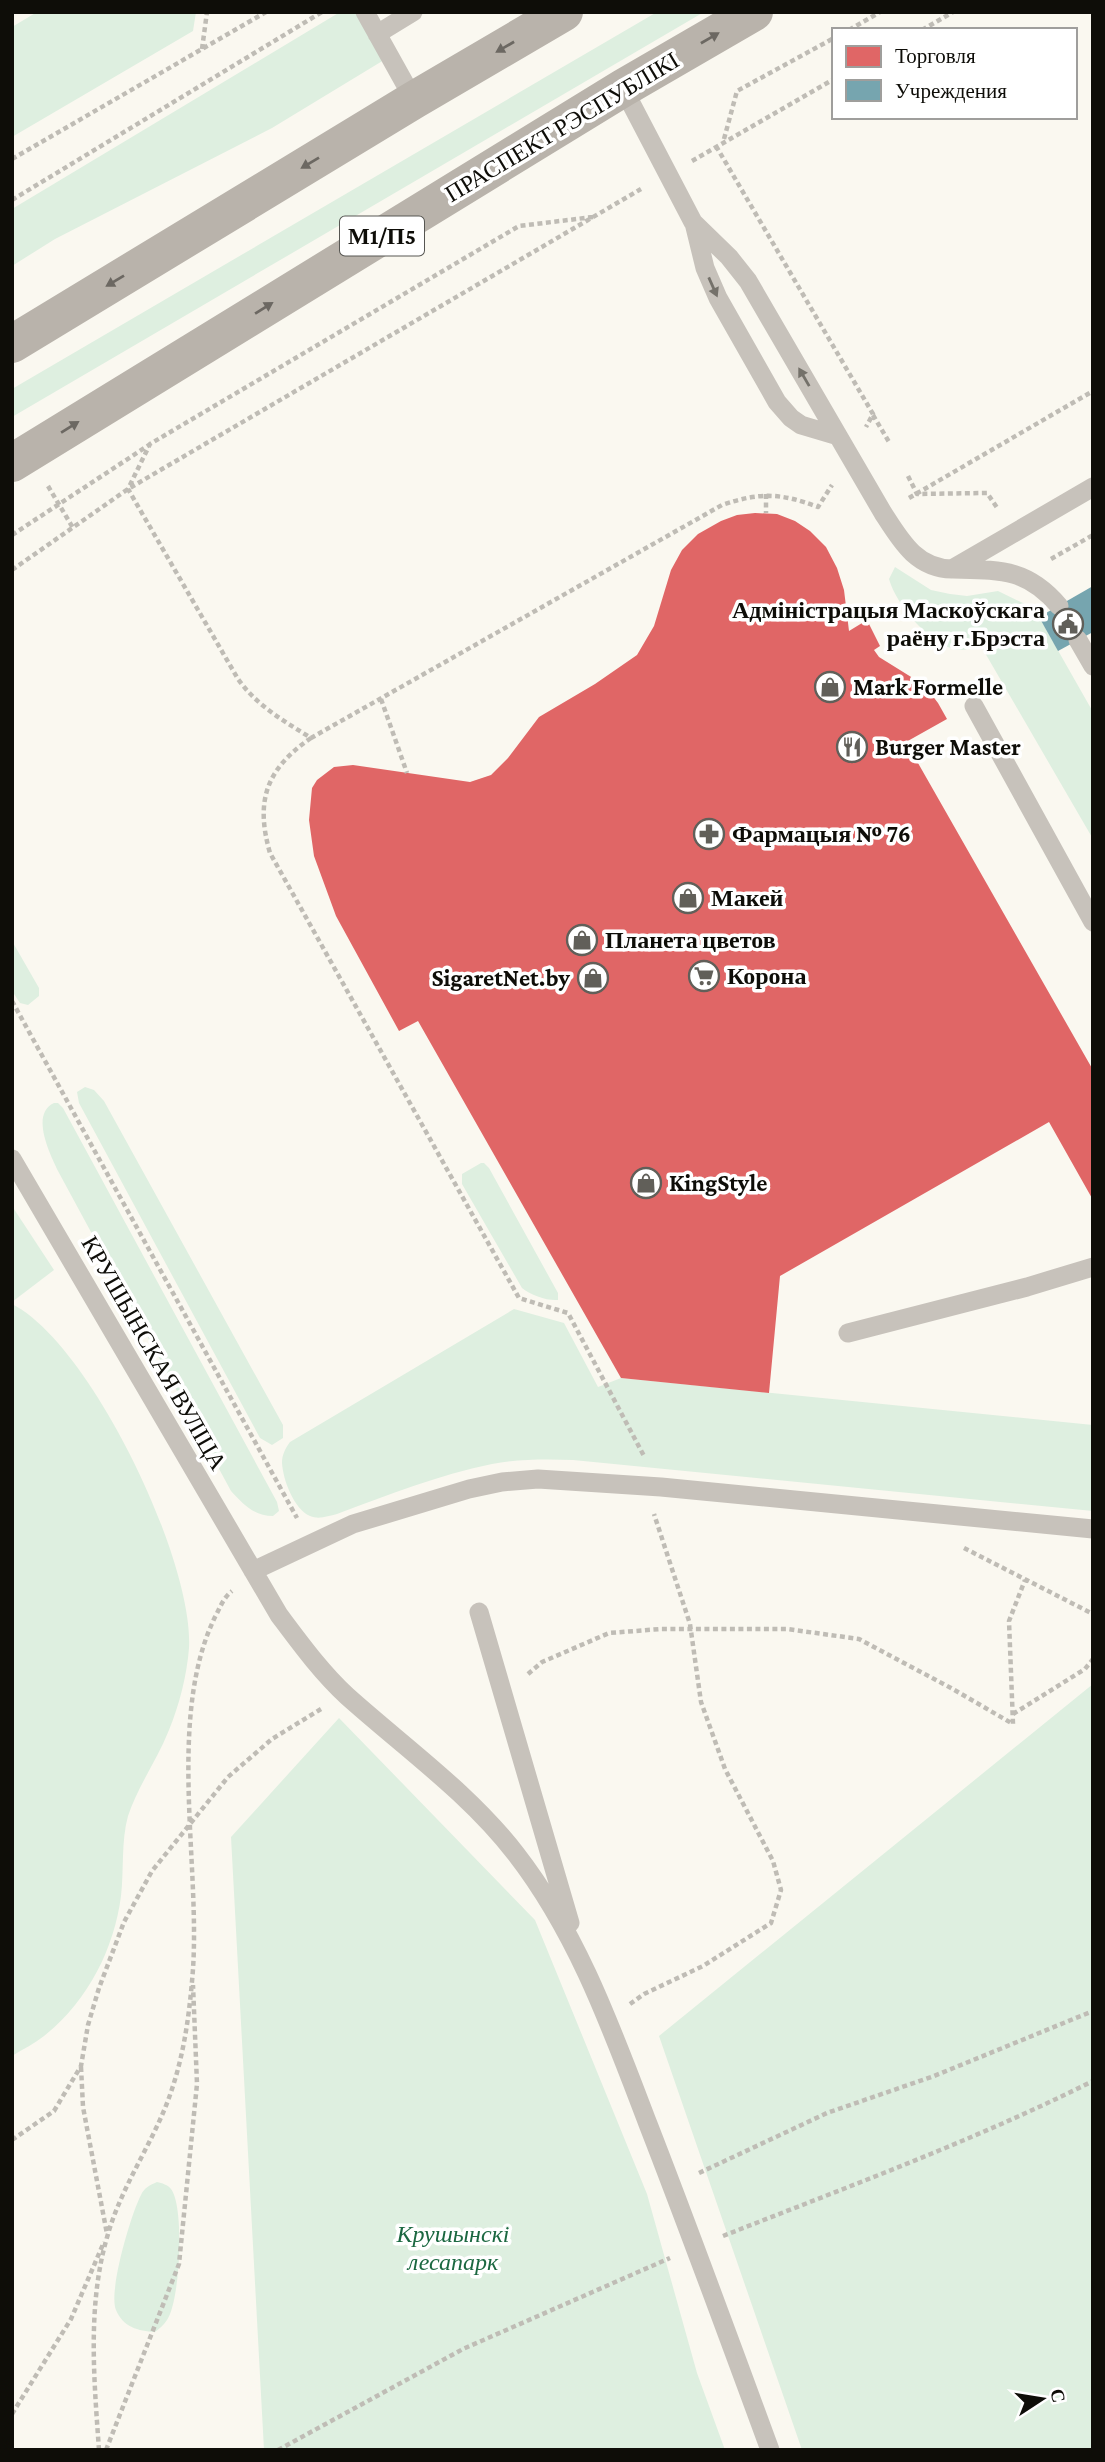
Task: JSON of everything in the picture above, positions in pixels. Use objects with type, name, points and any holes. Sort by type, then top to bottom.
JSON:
[{"type":"highway","points":[[12,344],[564,12]]},
{"type":"highway","name":"ПРАСПЕКТ РЭСПУБЛІКІ","points":[[21,458],[623,88],[754,12]]},
{"type":"lane","points":[[365,12],[414,100]]},
{"type":"lane","points":[[377,34],[413,12]]},
{"type":"lane","points":[[623,88],[694,222],[705,268],[718,298],[777,402],[783,411],[801,425],[838,436]]},
{"type":"lane","points":[[694,222],[729,257],[748,281],[904,547],[916,558],[939,569],[994,570],[1029,578],[1059,606]]},
{"type":"lane","points":[[952,569],[1093,487]]},
{"type":"lane","points":[[1078,640],[1093,666]]},
{"type":"lane","points":[[974,706],[1093,922]]},
{"type":"lane","name":"КРУШЫНСКАЯ ВУЛІЦА","points":[[12,1159],[279,1615],[309,1656],[345,1694],[470,1802],[506,1842],[548,1897],[582,1961]]},
{"type":"lane","points":[[848,1333],[1027,1287],[1093,1267]]},
{"type":"lane","points":[[253,1571],[353,1524],[436,1498],[502,1482],[572,1480],[1093,1529]]},
{"type":"lane","points":[[479,1612],[582,1961],[672,2187],[770,2450]]},
{"type":"path","points":[[202,49],[207,12]]},
{"type":"path","points":[[12,159],[266,12]]},
{"type":"path","points":[[12,200],[322,12]]},
{"type":"path","points":[[852,28],[880,12]]},
{"type":"path","points":[[925,28],[953,12]]},
{"type":"path","points":[[724,141],[737,92],[832,39]]},
{"type":"path","points":[[691,161],[832,80]]},
{"type":"path","points":[[716,146],[889,442]]},
{"type":"path","points":[[12,570],[128,489],[642,189]]},
{"type":"path","points":[[12,535],[150,444],[519,226],[593,217]]},
{"type":"path","points":[[883,513],[1093,391]]},
{"type":"path","points":[[860,437],[873,414]]},
{"type":"path","points":[[128,489],[150,444]]},
{"type":"path","points":[[21,458],[73,528]]},
{"type":"path","points":[[908,476],[917,494]]},
{"type":"path","points":[[606,2020],[644,1994],[703,1965],[771,1923],[781,1890],[773,1861],[725,1769],[701,1702],[691,1629],[659,1524],[652,1487],[568,1313],[519,1298],[281,876],[270,853],[264,829],[264,805],[270,783],[281,763],[311,738],[722,505],[744,497],[766,494],[783,496],[818,507],[832,485]]},
{"type":"path","points":[[128,489],[244,687],[268,711],[311,738]]},
{"type":"path","points":[[766,494],[766,513]]},
{"type":"path","points":[[381,699],[407,773]]},
{"type":"path","points":[[12,1001],[310,1542]]},
{"type":"path","points":[[957,1544],[1093,1614]]},
{"type":"path","points":[[106,2450],[179,2264],[197,2084],[189,1763],[193,1692],[205,1638],[225,1597],[253,1571]]},
{"type":"path","points":[[503,1695],[542,1662],[609,1633],[691,1629],[787,1629],[859,1639],[1013,1724],[1009,1621],[1025,1580]]},
{"type":"path","points":[[1012,1715],[1085,1669],[1093,1659]]},
{"type":"path","points":[[99,2450],[95,2386],[95,2303],[107,2235],[83,2107],[81,2066],[88,2025],[99,1988],[124,1922],[152,1871],[191,1820],[228,1777],[272,1739],[345,1694]]},
{"type":"path","points":[[12,2414],[71,2319],[124,2189],[172,2090],[185,2041],[193,1967]]},
{"type":"path","points":[[672,2187],[827,2113],[934,2076],[1093,2011]]},
{"type":"path","points":[[12,2140],[54,2111],[81,2066]]},
{"type":"path","points":[[280,2449],[463,2349],[695,2247],[893,2168],[1051,2102],[1093,2081]]},
{"type":"green space","points":[[37,12],[196,12],[193,31],[12,137],[12,27]]},
{"type":"green space","points":[[340,12],[357,12],[384,60],[272,128],[55,239],[12,266],[12,209]]},
{"type":"green space","points":[[657,12],[704,12],[12,417],[12,389]]},
{"type":"green space","points":[[895,567],[931,590],[967,596],[998,591],[1025,604],[1039,617],[1093,712],[1093,839],[981,646],[960,650],[938,642],[927,634],[907,612],[893,589],[889,579]]},
{"type":"green space","points":[[12,941],[39,988],[39,996],[28,1005],[20,1003],[12,991]]},
{"type":"green space","points":[[85,1087],[94,1090],[104,1101],[283,1425],[283,1438],[272,1445],[260,1438],[79,1103],[77,1092]]},
{"type":"green space","points":[[54,1103],[63,1108],[277,1502],[279,1511],[273,1516],[255,1512],[231,1491],[58,1171],[47,1145],[43,1125],[47,1108]]},
{"type":"green space","points":[[481,1163],[489,1168],[558,1293],[558,1300],[539,1297],[522,1288],[462,1184],[462,1174]]},
{"type":"green space","points":[[12,1206],[54,1270],[12,1302]]},
{"type":"green space","points":[[12,1304],[42,1327],[74,1362],[104,1407],[132,1458],[156,1511],[175,1563],[186,1610],[189,1648],[173,1721],[128,1816],[124,1835],[121,1896],[105,1955],[73,2007],[40,2039],[12,2056]]},
{"type":"green space","points":[[514,1309],[564,1323],[598,1387],[621,1378],[1093,1425],[1093,1511],[573,1460],[492,1464],[433,1480],[324,1517],[310,1516],[299,1507],[290,1493],[282,1463],[290,1442]]},
{"type":"green space","points":[[1093,1684],[1093,2450],[802,2450],[659,2036]]},
{"type":"green space","name":"Крушынскі лесапарк","points":[[339,1718],[535,1920],[647,2194],[697,2373],[725,2450],[264,2450],[231,1837]]},
{"type":"green space","points":[[157,2182],[170,2188],[175,2199],[179,2254],[171,2310],[166,2322],[155,2332],[127,2324],[119,2316],[114,2301],[118,2271],[132,2218],[142,2193]]},
{"type":"building: Торговля","name":"Корона","points":[[777,514],[795,521],[826,547],[844,590],[849,631],[867,620],[880,646],[874,650],[879,657],[916,680],[938,703],[947,719],[906,742],[1093,1070],[1093,1200],[1049,1122],[780,1276],[769,1393],[621,1378],[418,1021],[399,1031],[336,916],[314,856],[309,820],[312,788],[317,780],[334,767],[353,765],[470,782],[491,775],[508,758],[539,717],[637,655],[654,626],[671,570],[682,550],[698,534],[737,515]]},
{"type":"building: Учреждения","name":"Адміністрацыя Маскоўскага раёну г.Брэста","points":[[1093,586],[1093,632],[1058,651],[1039,617]]},
{"type":"place","name":"Адміністрацыя Маскоўскага раёну г.Брэста","points":[[1068,624]]},
{"type":"place","name":"Mark Formelle","points":[[830,687]]},
{"type":"place","name":"Burger Master","points":[[852,747]]},
{"type":"place","name":"Фармацыя № 76","points":[[709,834]]},
{"type":"place","name":"Макей","points":[[688,898]]},
{"type":"place","name":"Планета цветов","points":[[582,940]]},
{"type":"place","name":"Корона","points":[[704,976]]},
{"type":"place","name":"SigaretNet.by","points":[[593,978]]},
{"type":"place","name":"KingStyle","points":[[646,1183]]}]
